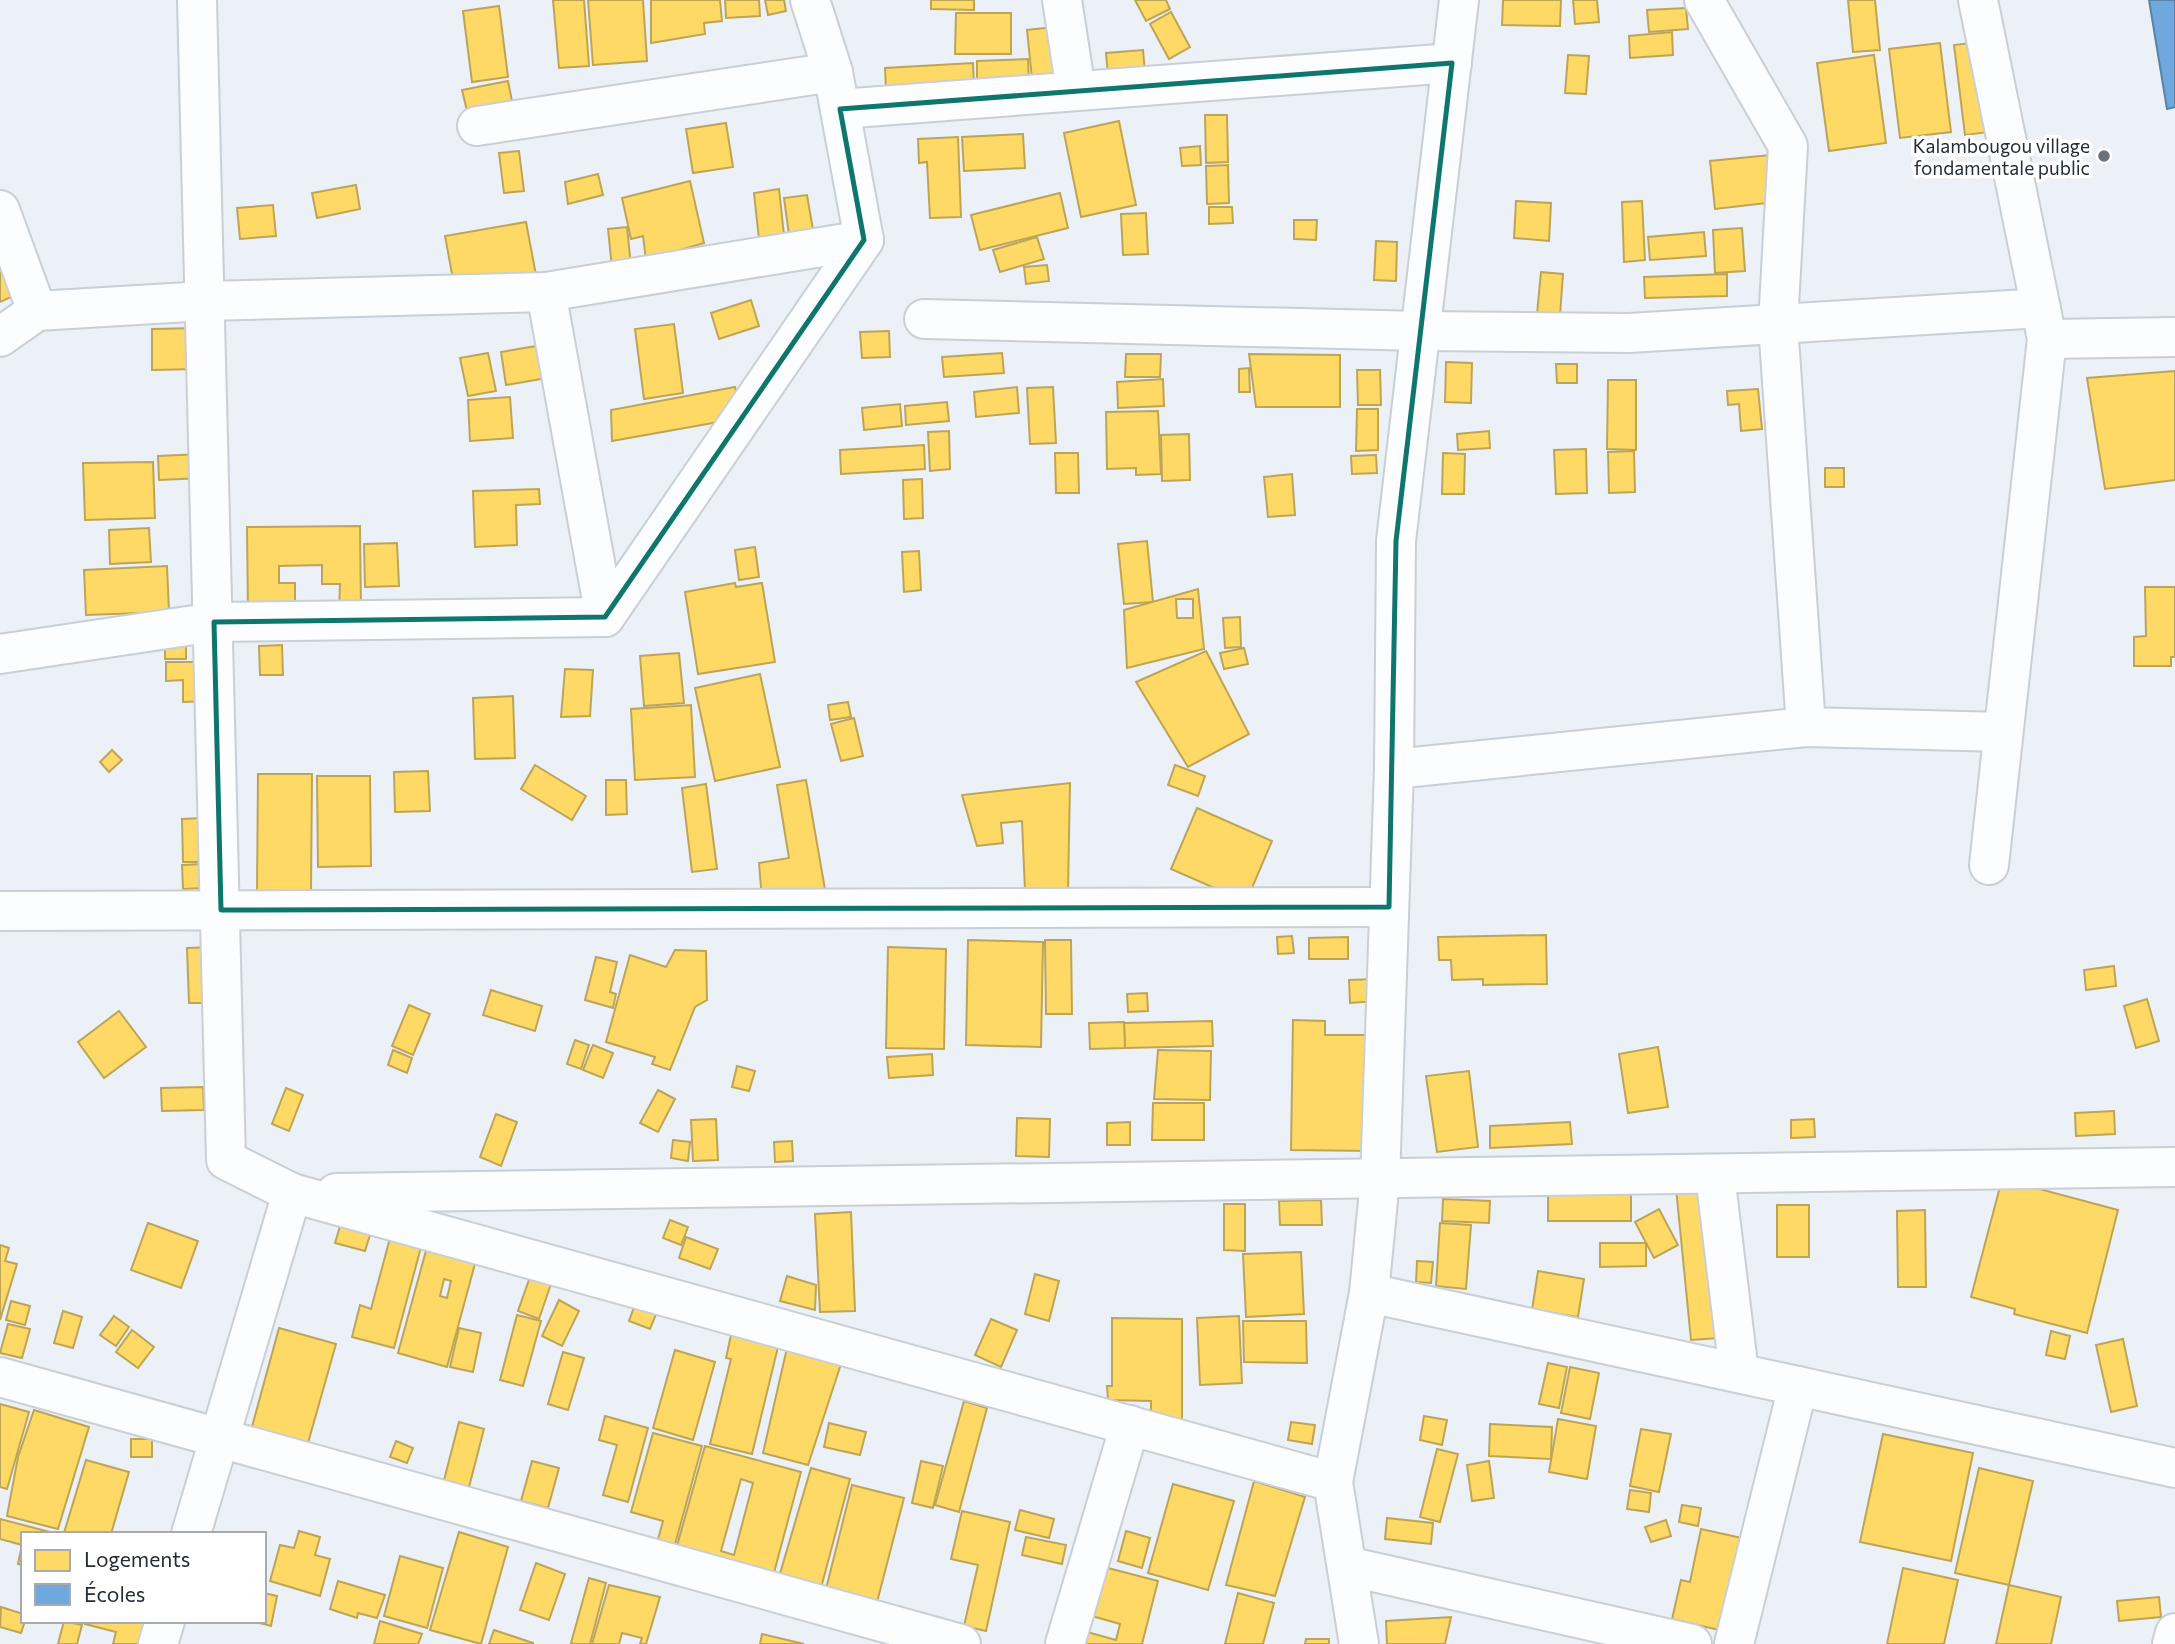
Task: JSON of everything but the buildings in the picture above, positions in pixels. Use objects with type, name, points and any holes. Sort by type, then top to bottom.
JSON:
[{"type":"street","points":[[197,0],[226,1160],[292,1193],[1334,1482]]},
{"type":"street","points":[[605,617],[864,240],[833,72],[810,0]]},
{"type":"street","points":[[1062,0],[1076,91]]},
{"type":"street","points":[[1359,1644],[1334,1482],[1369,1293],[1380,1180],[1394,769],[1396,541],[1459,0]]},
{"type":"street","points":[[1704,0],[1788,146],[1778,324],[1806,727]]},
{"type":"street","points":[[1978,0],[2044,323],[1989,865]]},
{"type":"street","points":[[840,109],[1452,63]]},
{"type":"street","points":[[477,126],[833,72]]},
{"type":"street","points":[[0,210],[37,311]]},
{"type":"street","points":[[0,337],[37,311],[205,301],[546,292],[864,240]]},
{"type":"street","points":[[546,292],[605,617]]},
{"type":"street","points":[[924,319],[1421,331],[1629,333],[1778,324],[2044,323],[2175,337]]},
{"type":"street","points":[[0,654],[214,622],[605,617]]},
{"type":"street","points":[[1394,769],[1806,727],[2004,732]]},
{"type":"street","points":[[0,911],[1389,907]]},
{"type":"street","points":[[292,1193],[2175,1167]]},
{"type":"street","points":[[1715,1175],[1740,1373]]},
{"type":"street","points":[[192,1532],[292,1193]]},
{"type":"street","points":[[1369,1293],[2175,1468]]},
{"type":"street","points":[[0,1377],[961,1644]]},
{"type":"street","points":[[1734,1644],[1798,1386]]},
{"type":"street","points":[[1065,1644],[1130,1425]]},
{"type":"street","points":[[1346,1566],[1692,1644]]},
{"type":"street","points":[[158,1644],[163,1623]]},
{"type":"street","points":[[2172,1644],[2175,1633]]},
{"type":"highlighted area","points":[[1452,63],[1396,541],[1389,907],[221,910],[214,622],[605,617],[864,240],[840,109]]},
{"type":"place","name":"Kalambougou village fondamentale public","points":[[2104,156]]}]
